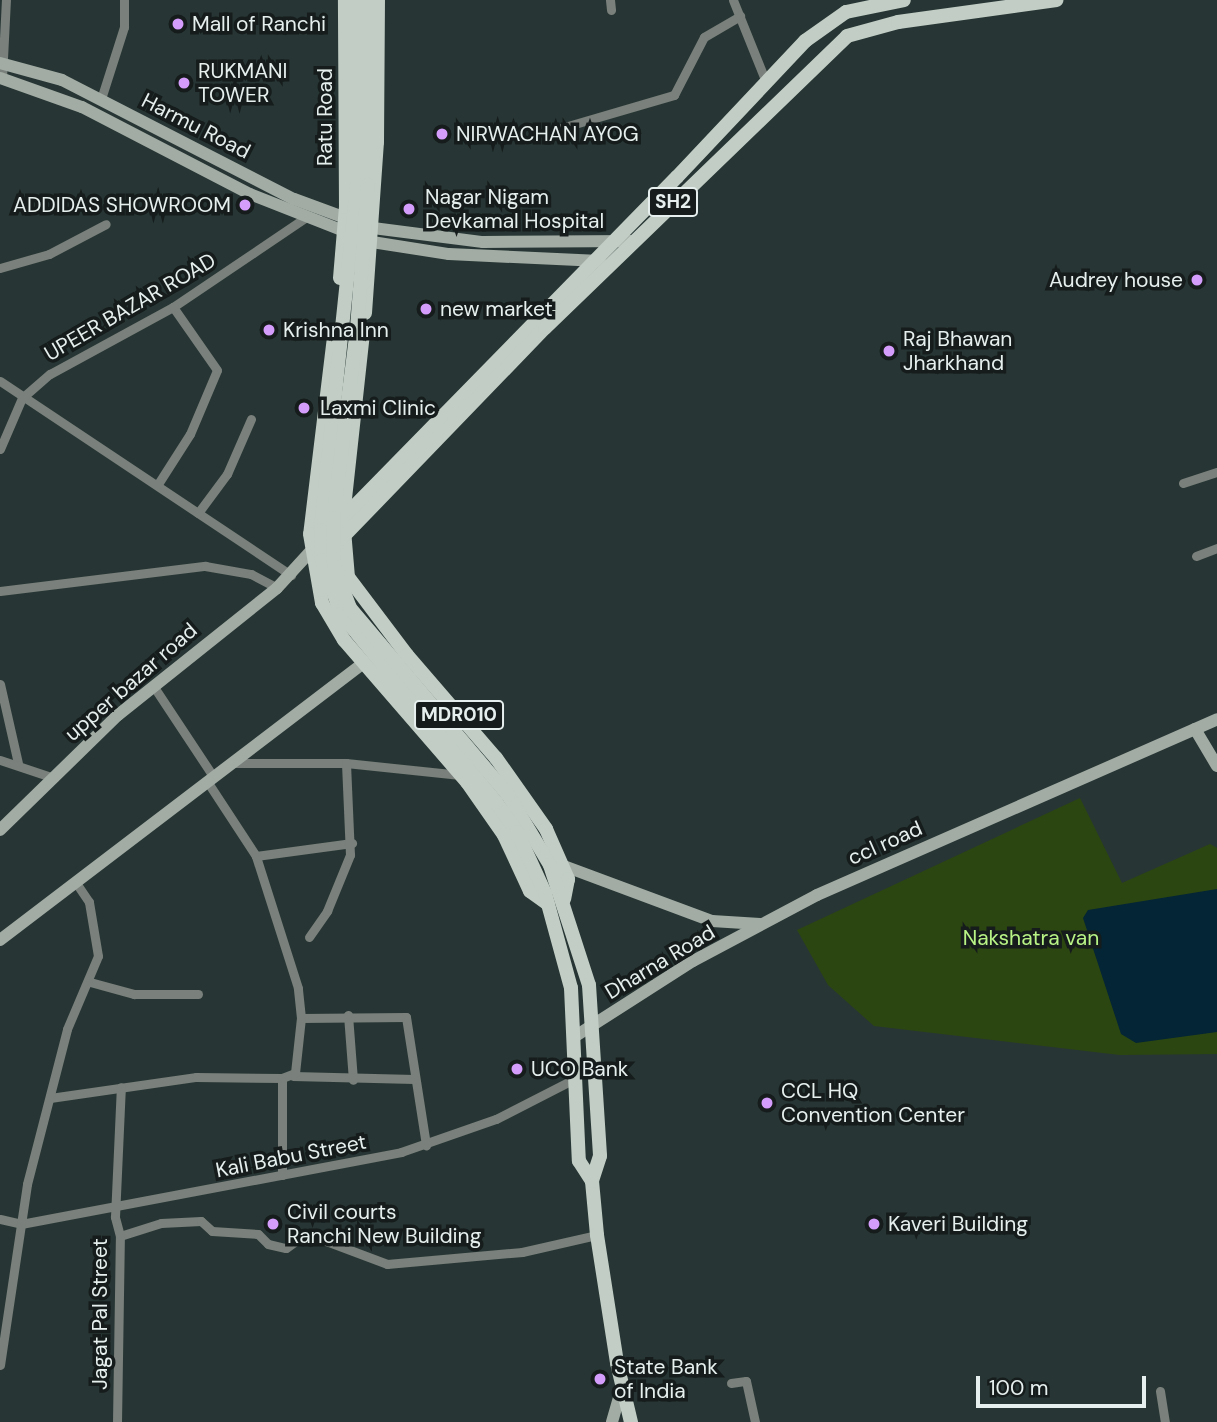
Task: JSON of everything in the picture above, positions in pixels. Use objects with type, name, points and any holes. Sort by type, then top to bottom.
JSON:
[{"type":"main road","name":"Ratu Road","points":[[345,0],[345,226]]},
{"type":"main road","points":[[357,0],[356,185],[321,530],[322,560],[341,614],[502,799],[517,832],[548,904],[570,988],[579,1161],[592,1181]]},
{"type":"main road","points":[[368,0],[368,186],[357,329],[333,518],[334,566],[350,608],[541,846],[564,899],[589,985],[600,1156],[592,1181],[597,1235],[622,1388],[631,1422]]},
{"type":"main road","points":[[372,235],[378,0]]},
{"type":"main road","name":"SH2","points":[[343,518],[805,41],[846,12],[904,0]]},
{"type":"main road","name":"SH2","points":[[342,537],[633,241],[847,36],[898,22],[1056,0]]},
{"type":"main road","name":"Harmu Road","points":[[2,63],[61,80],[101,99],[345,226]]},
{"type":"main road","name":"Harmu Road","points":[[1,78],[82,107],[305,218],[345,226]]},
{"type":"main road","points":[[345,226],[449,254],[612,262]]},
{"type":"main road","name":"MDR010","points":[[345,226],[311,559],[326,614],[363,663],[461,775],[504,835],[530,891],[548,904]]},
{"type":"main road","points":[[372,235],[483,242],[633,241]]},
{"type":"main road","name":"MDR010","points":[[372,235],[343,518],[344,565],[358,595],[496,758],[546,829],[568,879],[564,899]]},
{"type":"main road","name":"upper bazar road","points":[[0,830],[154,687],[293,574],[305,572],[311,559],[343,518]]},
{"type":"main road","name":"upper bazar road","points":[[311,559],[342,537]]},
{"type":"main road","points":[[0,940],[363,663]]},
{"type":"main road","points":[[1214,720],[1217,734]]},
{"type":"main road","name":"ccl road","points":[[564,866],[712,921],[742,926],[767,923],[817,895],[1214,720]]},
{"type":"main road","points":[[1195,729],[1217,766]]},
{"type":"main road","name":"Dharna Road","points":[[574,1037],[693,961],[767,923]]},
{"type":"main road","points":[[612,1422],[622,1388]]},
{"type":"street","points":[[1,78],[6,0]]},
{"type":"street","points":[[101,99],[124,27],[124,0]]},
{"type":"street","points":[[733,0],[766,82]]},
{"type":"street","points":[[561,128],[674,95],[704,37],[740,16]]},
{"type":"street","name":"UPEER BAZAR ROAD","points":[[0,449],[22,398],[50,374],[173,307],[305,218]]},
{"type":"street","points":[[0,268],[49,254],[106,224]]},
{"type":"street","points":[[158,484],[190,434],[217,370],[173,307]]},
{"type":"street","points":[[0,381],[293,574]]},
{"type":"street","points":[[198,513],[227,474],[251,419]]},
{"type":"street","points":[[1183,483],[1217,472]]},
{"type":"street","points":[[1196,556],[1217,548]]},
{"type":"street","points":[[0,591],[205,566],[251,575],[277,588]]},
{"type":"street","points":[[0,684],[18,763]]},
{"type":"street","points":[[154,687],[256,856],[298,988],[301,1018],[293,1076]]},
{"type":"street","points":[[0,760],[18,763],[54,778]]},
{"type":"street","points":[[229,763],[346,763],[461,775]]},
{"type":"street","points":[[309,937],[327,911],[352,844],[346,763]]},
{"type":"street","points":[[256,856],[352,844]]},
{"type":"street","points":[[0,1365],[21,1224],[50,1098],[67,1030],[90,982],[98,957],[89,902],[76,883]]},
{"type":"street","points":[[90,982],[134,994],[198,994]]},
{"type":"street","points":[[301,1018],[348,1015],[406,1017],[426,1145]]},
{"type":"street","points":[[348,1015],[353,1080]]},
{"type":"street","points":[[50,1098],[196,1077],[414,1079]]},
{"type":"street","points":[[282,1078],[282,1175]]},
{"type":"street","name":"Kali Babu Street","points":[[0,1219],[21,1224],[426,1145],[496,1119],[576,1078]]},
{"type":"street","name":"Jagat Pal Street","points":[[117,1422],[120,1236],[117,1206],[121,1087]]},
{"type":"street","points":[[120,1236],[161,1223],[201,1221],[212,1231],[258,1234],[268,1244],[286,1248],[300,1238],[318,1238],[387,1264],[522,1252],[597,1235]]},
{"type":"street","points":[[731,1383],[746,1381],[755,1422]]},
{"type":"street","points":[[1160,1391],[1165,1422]]},
{"type":"green space","name":"Nakshatra van","points":[[1080,798],[1122,883],[1210,844],[1217,848],[1217,1054],[1120,1055],[874,1026],[828,985],[797,930]]},
{"type":"water","points":[[1217,889],[1217,1032],[1136,1043],[1121,1034],[1083,918],[1088,910]]},
{"type":"place","name":"Mall of Ranchi","points":[[178,24]]},
{"type":"place","name":"RUKMANI TOWER","points":[[184,83]]},
{"type":"place","name":"NIRWACHAN AYOG","points":[[442,134]]},
{"type":"place","name":"ADDIDAS SHOWROOM","points":[[245,205]]},
{"type":"place","name":"Nagar Nigam Devkamal Hospital","points":[[409,209]]},
{"type":"place","name":"Audrey house","points":[[1197,280]]},
{"type":"place","name":"new market","points":[[426,309]]},
{"type":"place","name":"Krishna Inn","points":[[269,330]]},
{"type":"place","name":"Raj Bhawan Jharkhand","points":[[889,351]]},
{"type":"place","name":"Laxmi Clinic","points":[[304,408]]},
{"type":"place","name":"UCO Bank","points":[[517,1069]]},
{"type":"place","name":"CCL HQ Convention Center","points":[[767,1103]]},
{"type":"place","name":"Civil courts Ranchi New Building","points":[[273,1224]]},
{"type":"place","name":"Kaveri Building","points":[[874,1224]]},
{"type":"place","name":"State Bank of India","points":[[600,1379]]}]
